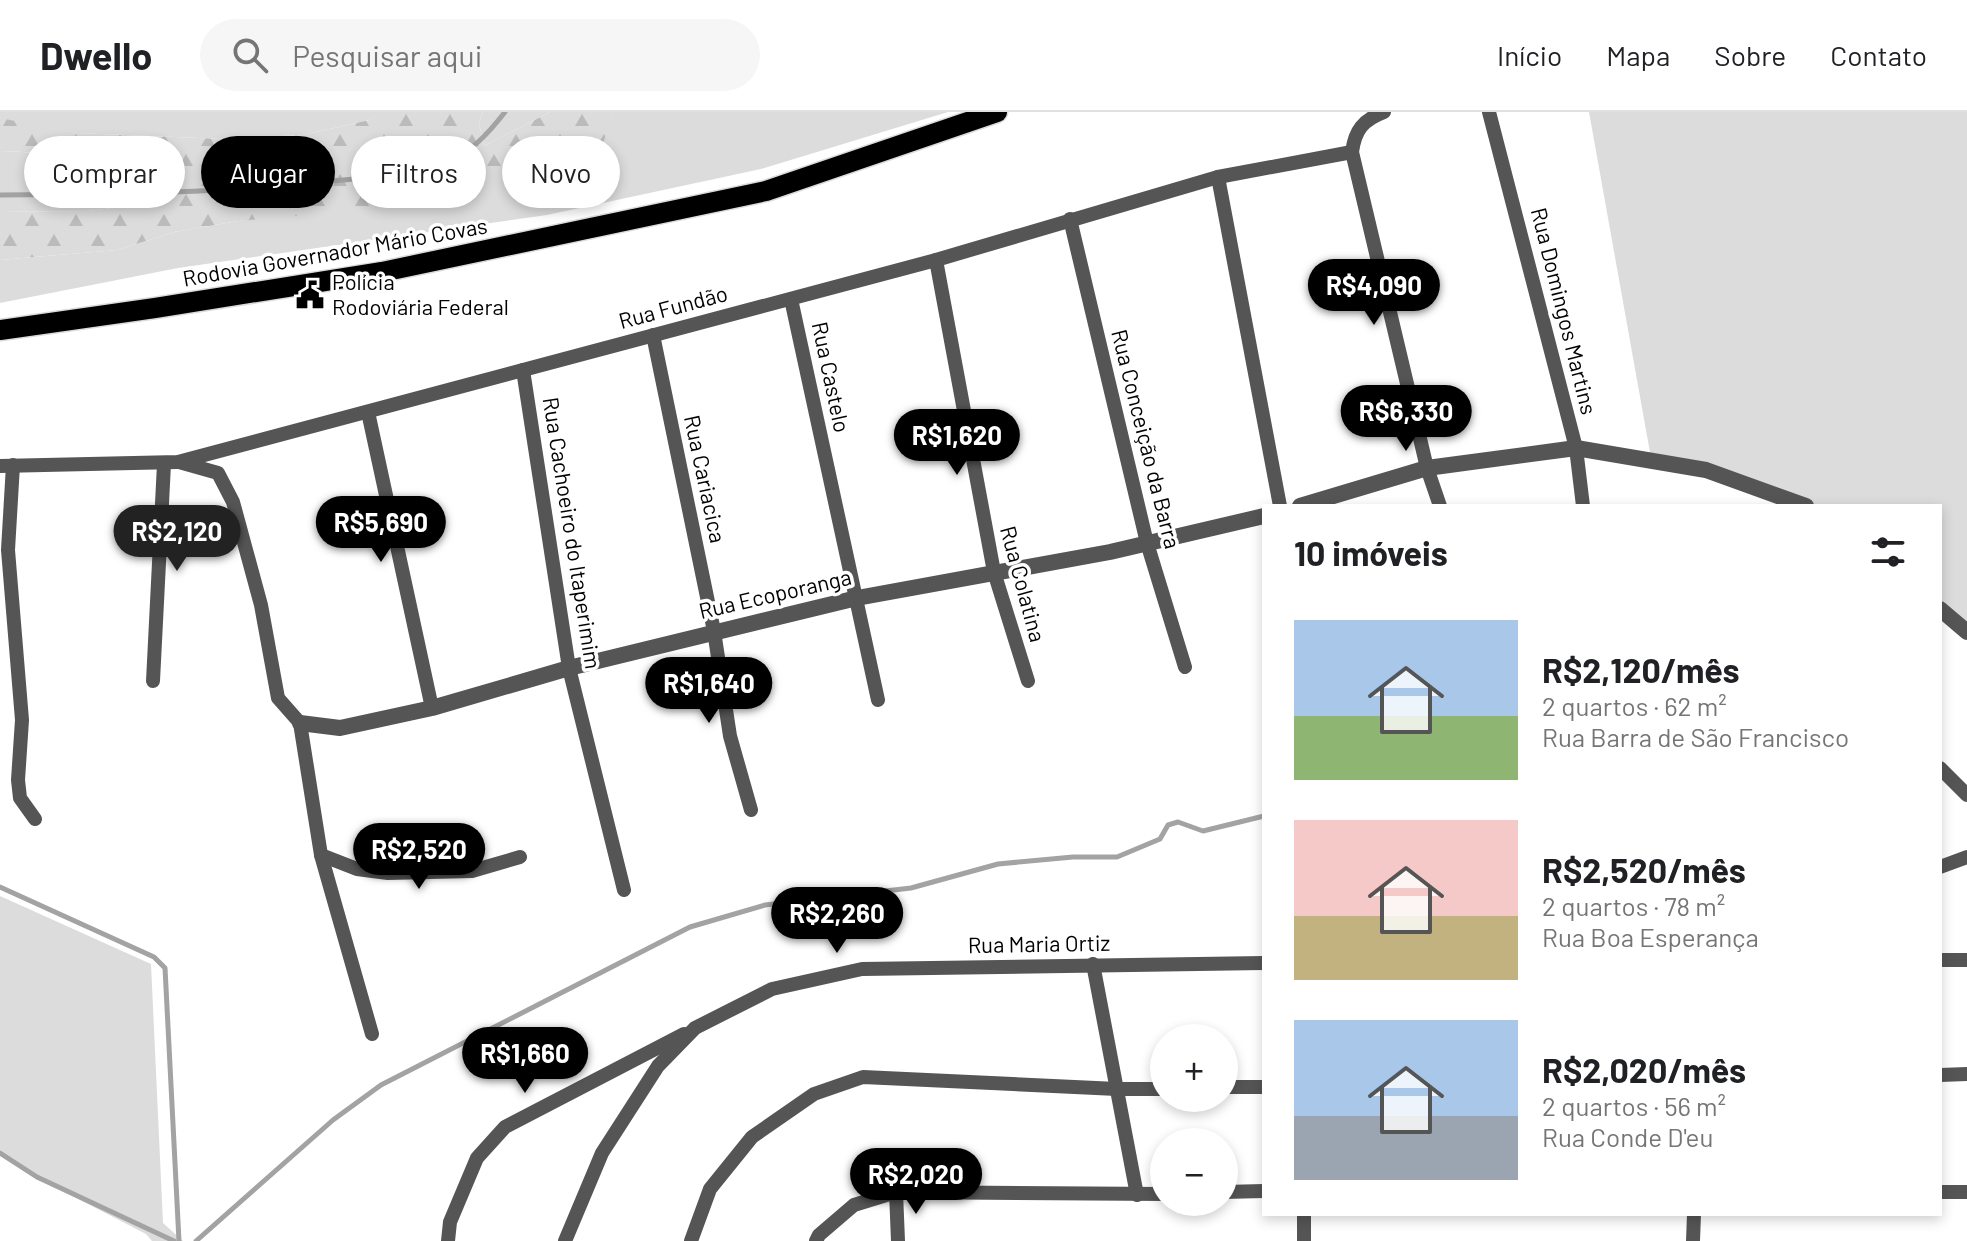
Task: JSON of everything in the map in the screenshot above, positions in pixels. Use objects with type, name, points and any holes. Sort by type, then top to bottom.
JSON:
[{"type":"main road","name":"Rodovia Governador Mário Covas","points":[[0,329],[382,272],[766,191],[997,112]]},
{"type":"street","points":[[1384,112],[1369,118],[1356,133],[1353,147],[1427,468],[1439,504]]},
{"type":"street","name":"Rua Domingos Martins","points":[[1489,112],[1576,448],[1583,504]]},
{"type":"street","name":"Rua Fundão","points":[[7,465],[171,463],[936,260],[1218,177],[1353,147]]},
{"type":"street","points":[[1218,177],[1280,504]]},
{"type":"street","name":"Rua Conceição da Barra","points":[[1070,219],[1147,543],[1185,667]]},
{"type":"street","name":"Rua Colatina","points":[[936,260],[994,572],[1028,681]]},
{"type":"street","name":"Rua Castelo","points":[[791,299],[878,700]]},
{"type":"street","name":"Rua Cariacica","points":[[653,335],[714,631],[730,736],[751,810]]},
{"type":"street","name":"Rua Cachoeiro do Itaperimim","points":[[523,370],[569,668],[624,890]]},
{"type":"street","points":[[368,412],[432,708]]},
{"type":"street","points":[[1307,504],[1427,468],[1576,448],[1706,470],[1800,504]]},
{"type":"street","points":[[153,681],[171,463],[218,473],[233,502],[261,605],[278,698],[300,723],[321,855],[372,1034]]},
{"type":"street","points":[[7,465],[8,550],[22,720],[18,780],[20,798],[35,819]]},
{"type":"street","name":"Rua Ecoporanga","points":[[300,723],[340,728],[432,708],[569,668],[857,598],[1147,543],[1262,516]]},
{"type":"street","points":[[1942,611],[1967,632]]},
{"type":"street","points":[[1942,770],[1967,795]]},
{"type":"street","points":[[321,855],[357,869],[388,873],[472,871],[520,857]]},
{"type":"street","points":[[1942,866],[1967,857]]},
{"type":"street","points":[[1942,960],[1967,960]]},
{"type":"street","name":"Rua Maria Ortiz","points":[[565,1241],[602,1153],[658,1066],[695,1028],[772,989],[862,969],[1262,963]]},
{"type":"street","points":[[1093,964],[1137,1195]]},
{"type":"street","points":[[448,1241],[450,1222],[477,1158],[505,1127],[695,1028]]},
{"type":"street","points":[[1942,1075],[1967,1074]]},
{"type":"street","points":[[691,1241],[710,1189],[752,1137],[814,1094],[863,1077],[1150,1089]]},
{"type":"street","points":[[1238,1087],[1262,1087]]},
{"type":"street","points":[[1238,1192],[1262,1191]]},
{"type":"street","points":[[896,1192],[898,1241]]},
{"type":"street","points":[[816,1241],[854,1205],[896,1192],[1150,1195]]},
{"type":"street","points":[[1942,1192],[1967,1192]]},
{"type":"street","points":[[1304,1216],[1304,1241]]},
{"type":"street","points":[[1693,1241],[1694,1216]]},
{"type":"green space","points":[[0,112],[385,112],[369,120],[303,135],[201,138],[77,133],[0,118]]},
{"type":"green space","points":[[385,112],[483,112],[479,123],[482,136],[351,136],[351,208],[383,208],[238,221],[175,232],[117,250],[0,260],[0,212],[185,208],[185,137],[201,138],[201,208],[335,208],[335,136],[283,136],[303,135],[369,120]]},
{"type":"green space","points":[[483,112],[550,112],[486,145],[486,136],[482,136],[479,123]]},
{"type":"green space","points":[[550,112],[614,112],[606,136],[503,136]]},
{"type":"green space","points":[[614,112],[948,112],[761,169],[620,199],[620,136],[602,136]]},
{"type":"green space","points":[[1589,112],[1967,112],[1967,631],[1942,610],[1942,504],[1789,504],[1651,458]]},
{"type":"green space","points":[[0,118],[77,133],[150,136],[24,136],[24,153],[0,151]]},
{"type":"green space","points":[[502,137],[502,190],[486,192],[486,145]]},
{"type":"green space","points":[[0,151],[24,153],[24,208],[112,208],[89,211],[0,212]]},
{"type":"green space","points":[[502,189],[502,208],[580,208],[178,268],[0,303],[0,260],[117,250],[175,232],[351,207],[486,208],[486,191]]},
{"type":"green space","points":[[0,896],[151,964],[163,1223],[183,1241],[152,1241],[146,1234],[26,1172],[0,1155]]},
{"type":"waterway","points":[[0,195],[215,190],[408,174],[434,168],[464,153],[486,135],[505,112]]},
{"type":"waterway","points":[[196,1241],[333,1120],[381,1085],[690,927],[765,905],[911,888],[998,864],[1073,857],[1117,857],[1160,839],[1168,825],[1178,822],[1203,831],[1262,816]]},
{"type":"waterway","points":[[0,887],[154,957],[165,968],[179,1241]]},
{"type":"waterway","points":[[0,1153],[37,1177],[174,1241]]},
{"type":"place","name":"Polícia Rodoviária Federal","points":[[310,295]]}]
